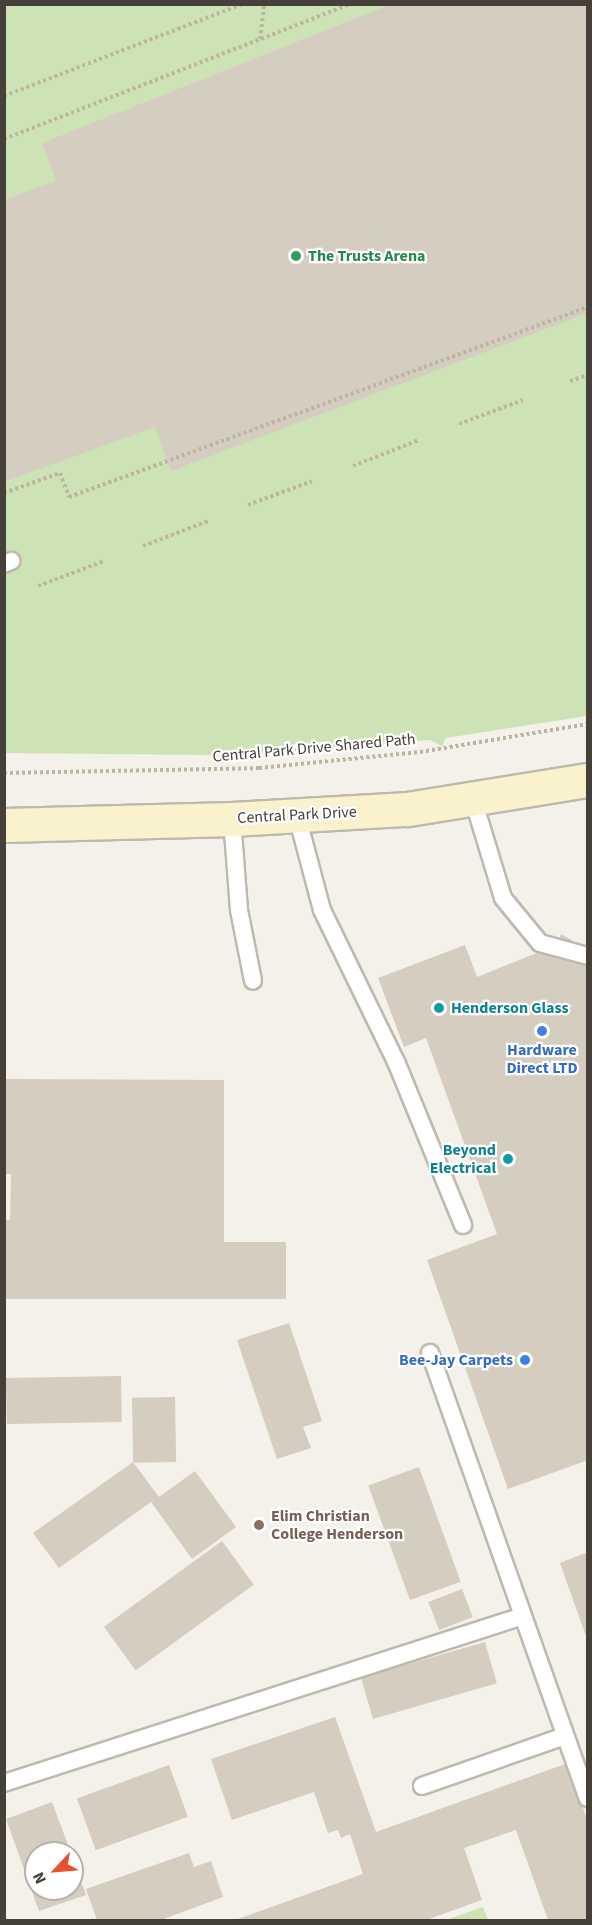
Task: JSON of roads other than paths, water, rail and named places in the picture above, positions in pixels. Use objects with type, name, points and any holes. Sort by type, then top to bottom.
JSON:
[{"type":"main road","name":"Central Park Drive","points":[[4,825],[232,819],[408,809],[588,780]]},
{"type":"lane","points":[[473,799],[503,898],[540,943],[588,956]]},
{"type":"lane","points":[[297,816],[322,910],[396,1064],[463,1225]]},
{"type":"lane","points":[[232,819],[239,910],[253,981]]},
{"type":"lane","points":[[430,1353],[588,1798]]},
{"type":"lane","points":[[4,1783],[523,1616]]},
{"type":"lane","points":[[422,1786],[565,1736]]},
{"type":"place","name":"The Trusts Arena","points":[[296,256]]},
{"type":"place","name":"Henderson Glass","points":[[439,1008]]},
{"type":"place","name":"Hardware Direct LTD","points":[[542,1031]]},
{"type":"place","name":"Beyond Electrical","points":[[508,1159]]},
{"type":"place","name":"Bee-Jay Carpets","points":[[525,1360]]},
{"type":"place","name":"Elim Christian College Henderson","points":[[259,1525]]}]
